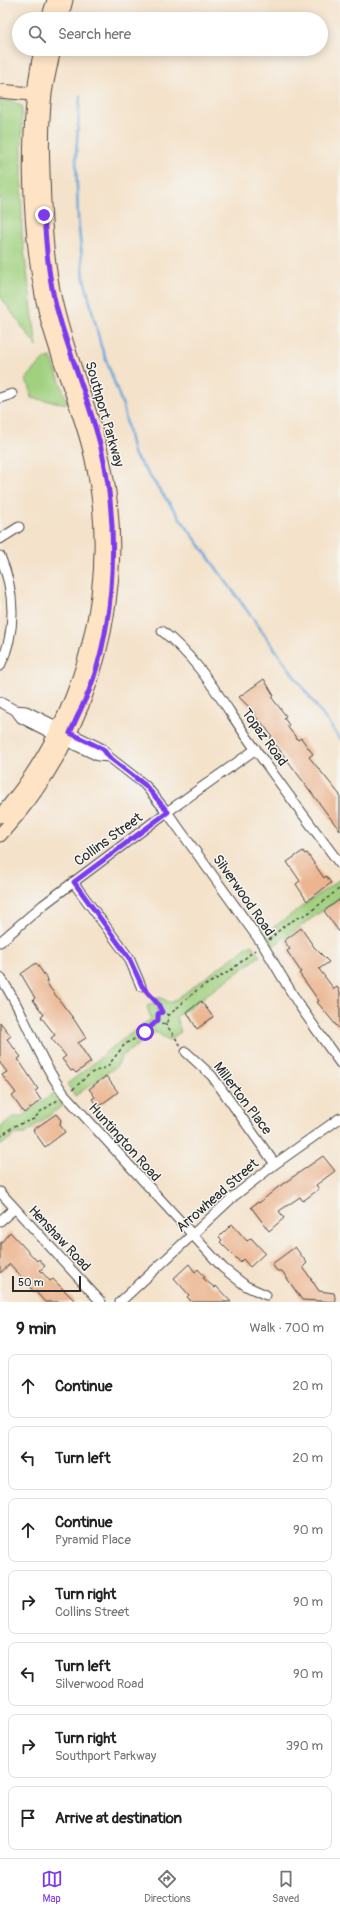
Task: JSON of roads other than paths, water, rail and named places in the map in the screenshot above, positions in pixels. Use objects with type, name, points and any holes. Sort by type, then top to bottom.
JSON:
[{"type":"street","points":[[50,12],[54,0]]},
{"type":"street","points":[[63,12],[66,0]]},
{"type":"street","name":"Southport Parkway","points":[[0,816],[34,769],[62,734],[89,691],[100,654],[112,571],[112,528],[108,484],[102,452],[55,301],[48,257],[44,215],[39,94],[41,56]]},
{"type":"street","name":"Southport Parkway","points":[[39,94],[52,56]]},
{"type":"street","points":[[0,92],[39,94]]},
{"type":"street","points":[[0,398],[12,394]]},
{"type":"street","points":[[0,539],[19,527]]},
{"type":"street","points":[[0,556],[11,588],[12,604],[9,642],[0,666]]},
{"type":"street","name":"Topaz Road","points":[[162,631],[192,658],[340,864]]},
{"type":"street","name":"Silverwood Road","points":[[0,702],[14,710],[26,710],[62,734],[103,749],[109,757],[145,785],[168,812],[263,945],[299,1005],[340,1063]]},
{"type":"street","name":"Southport Parkway","points":[[0,835],[21,813],[46,777],[62,734]]},
{"type":"street","name":"Collins Street","points":[[0,942],[43,904],[256,749]]},
{"type":"street","points":[[74,882],[129,958],[142,986]]},
{"type":"street","name":"Huntington Road","points":[[0,977],[13,995],[53,1079],[65,1095],[192,1236],[234,1278],[266,1295]]},
{"type":"street","name":"Millerton Place","points":[[186,1052],[212,1076],[275,1164]]},
{"type":"street","name":"Arrowhead Street","points":[[120,1302],[233,1197],[275,1164],[340,1118]]},
{"type":"street","name":"Henshaw Road","points":[[0,1192],[101,1302]]},
{"type":"street","points":[[0,1221],[14,1209]]},
{"type":"waterway","points":[[80,96],[76,156],[78,219],[84,278],[101,346],[123,406],[133,453],[340,739]]}]
